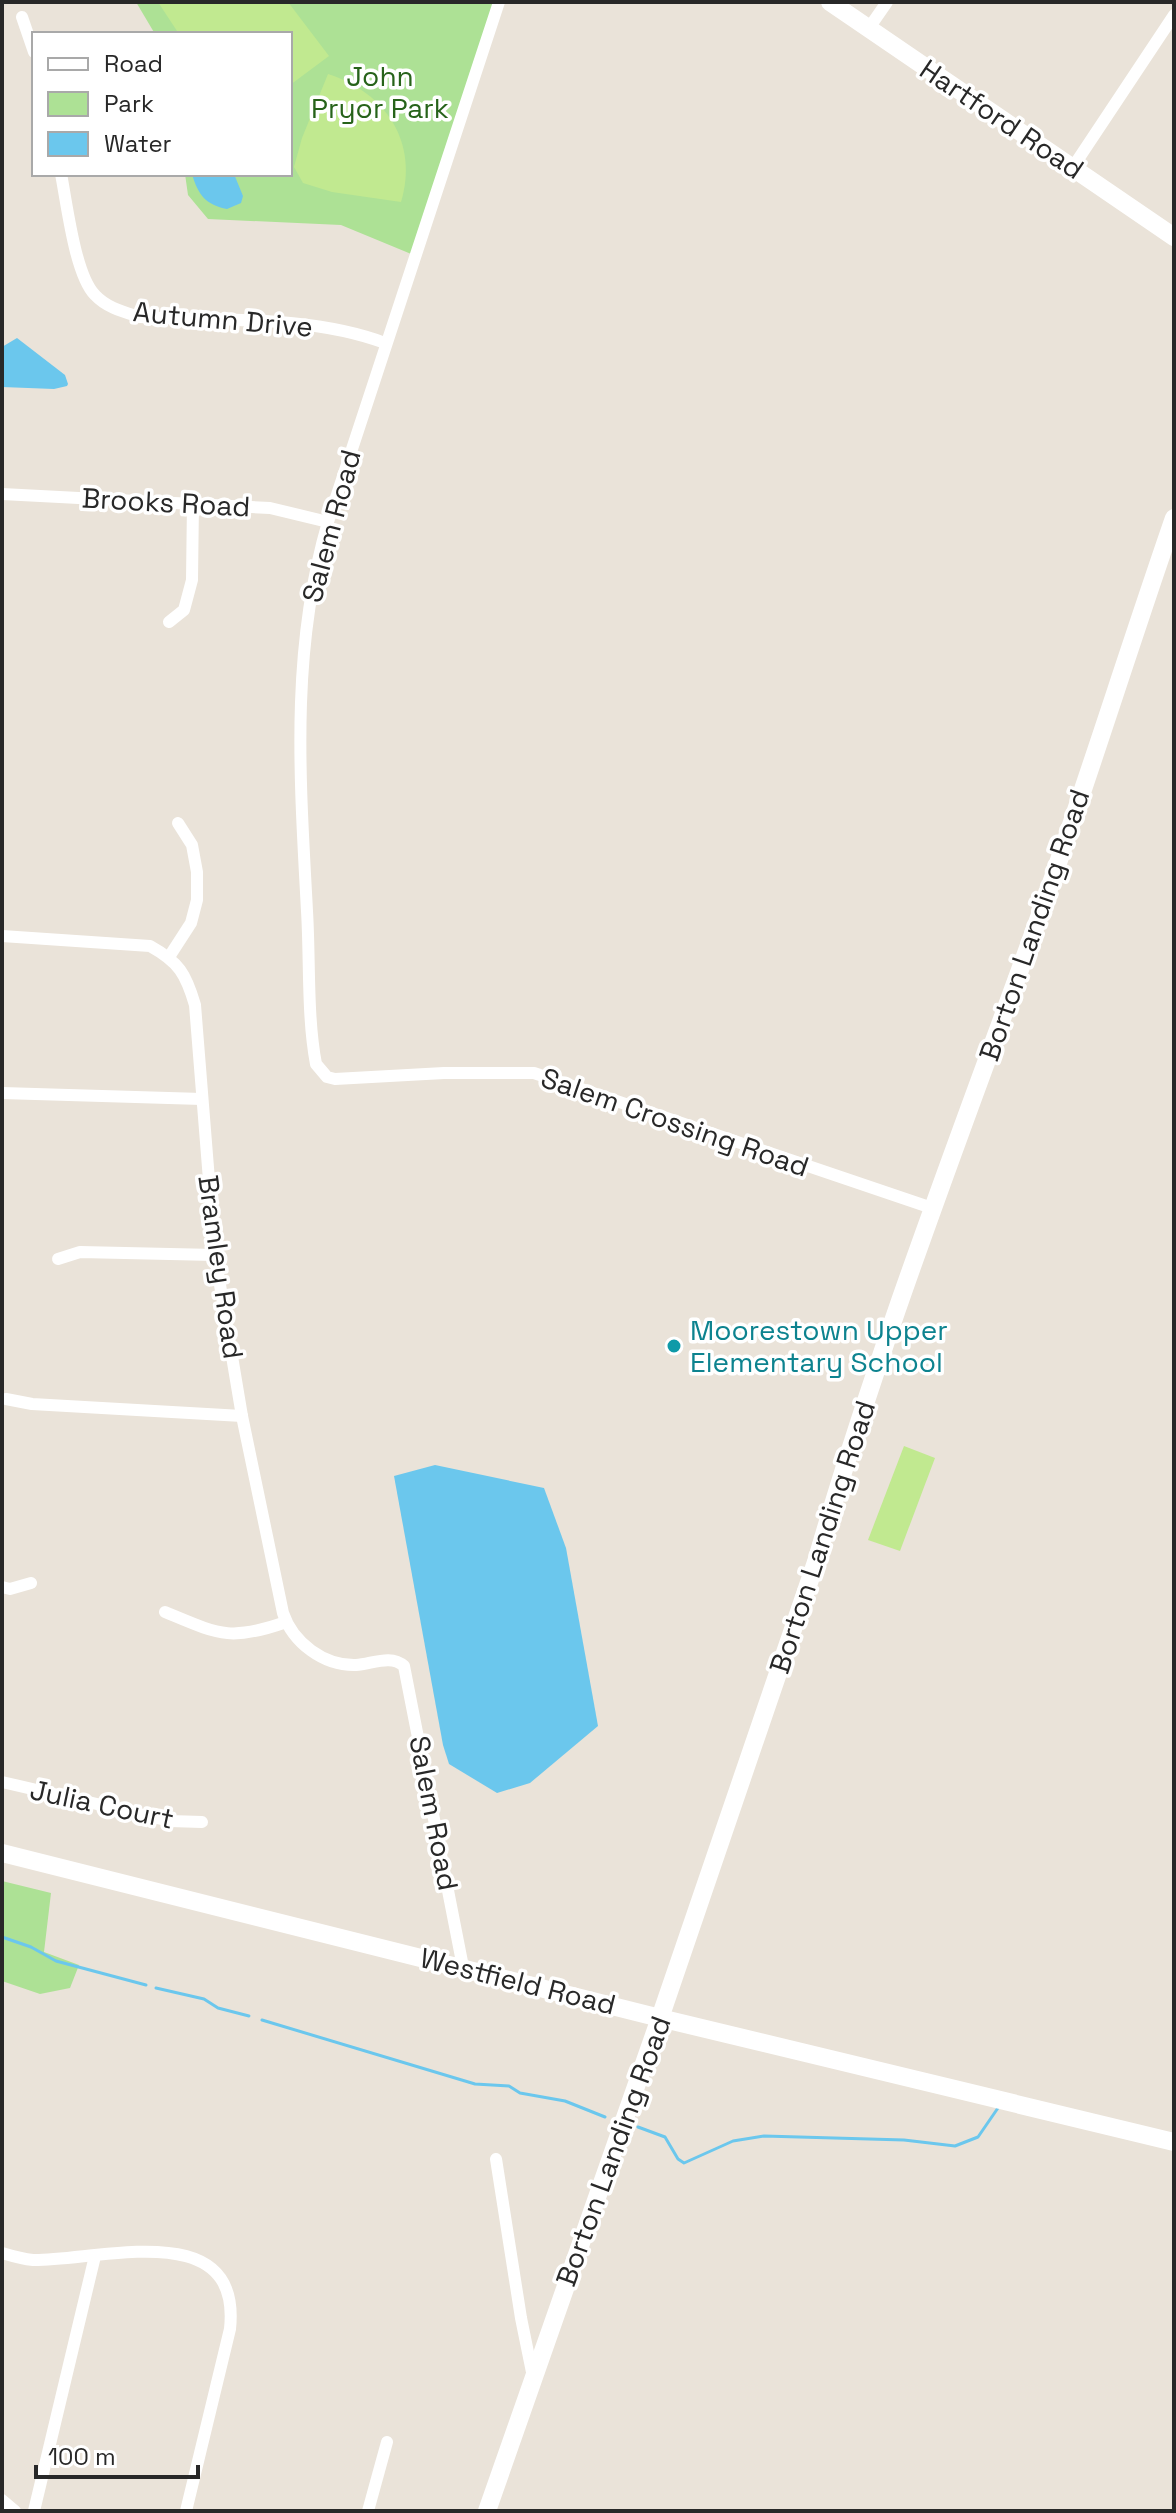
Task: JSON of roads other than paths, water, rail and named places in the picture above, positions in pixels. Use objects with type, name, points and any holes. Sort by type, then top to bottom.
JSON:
[{"type":"street","name":"Salem Road","points":[[320,1071],[314,1056],[299,697],[309,604],[328,522],[499,2]]},
{"type":"street","name":"Hartford Road","points":[[830,2],[1174,237]]},
{"type":"street","points":[[869,28],[887,2]]},
{"type":"street","points":[[1073,167],[1174,15]]},
{"type":"street","points":[[22,17],[32,46]]},
{"type":"street","name":"Autumn Drive","points":[[61,176],[81,272],[94,295],[115,310],[140,317],[310,325],[343,330],[385,343]]},
{"type":"street","name":"Brooks Road","points":[[2,494],[270,508],[328,522]]},
{"type":"street","points":[[169,622],[184,610],[192,580],[193,502]]},
{"type":"street","name":"Borton Landing Road","points":[[487,2511],[816,1562],[840,1478],[932,1208],[1042,907],[1174,518]]},
{"type":"street","points":[[2,936],[136,943],[150,946],[169,957],[191,923],[197,900],[197,872],[192,845],[178,823]]},
{"type":"street","name":"Bramley Road","points":[[169,957],[187,978],[195,1005],[215,1255],[242,1416],[286,1622]]},
{"type":"street","name":"Salem Crossing Road","points":[[320,1071],[335,1079],[444,1073],[534,1073],[932,1208]]},
{"type":"street","points":[[2,1093],[202,1099]]},
{"type":"street","points":[[58,1259],[80,1252],[215,1255]]},
{"type":"street","points":[[6,1399],[32,1404],[242,1416]]},
{"type":"street","points":[[2,1587],[10,1589],[31,1583]]},
{"type":"street","points":[[165,1612],[226,1635],[248,1634],[286,1622]]},
{"type":"street","name":"Salem Road","points":[[286,1622],[305,1645],[331,1661],[351,1665],[398,1661],[406,1671],[463,1967]]},
{"type":"street","name":"Julia Court","points":[[2,1782],[170,1821],[202,1822]]},
{"type":"street","name":"Westfield Road","points":[[2,1853],[660,2018],[1174,2142]]},
{"type":"street","points":[[496,2159],[533,2377]]},
{"type":"street","points":[[2,2253],[35,2260],[172,2252],[207,2264],[218,2275],[228,2290],[232,2308],[230,2329],[186,2511]]},
{"type":"street","points":[[34,2511],[95,2256]]},
{"type":"street","points":[[368,2511],[387,2442]]},
{"type":"street","points":[[2,2500],[15,2511]]},
{"type":"water","points":[[193,176],[235,176],[243,196],[241,203],[227,209],[208,202]]},
{"type":"water","points":[[17,338],[65,375],[67,386],[54,389],[2,387],[2,347]]},
{"type":"water","points":[[435,1465],[544,1488],[566,1548],[598,1726],[530,1783],[497,1793],[449,1764],[443,1745],[394,1476]]},
{"type":"waterway","points":[[2,1937],[31,1947],[56,1961],[146,1985]]},
{"type":"waterway","points":[[156,1988],[204,1999],[218,2008],[249,2016]]},
{"type":"waterway","points":[[262,2020],[475,2084],[509,2086],[520,2093],[565,2101],[605,2117]]},
{"type":"waterway","points":[[638,2127],[665,2137],[678,2159],[684,2163],[733,2141],[764,2136],[904,2140],[955,2146],[978,2137],[1000,2105]]},
{"type":"place","name":"Moorestown Upper Elementary School","points":[[674,1346]]},
{"type":"park label","name":"John Pryor Park","points":[[380,92]]}]
